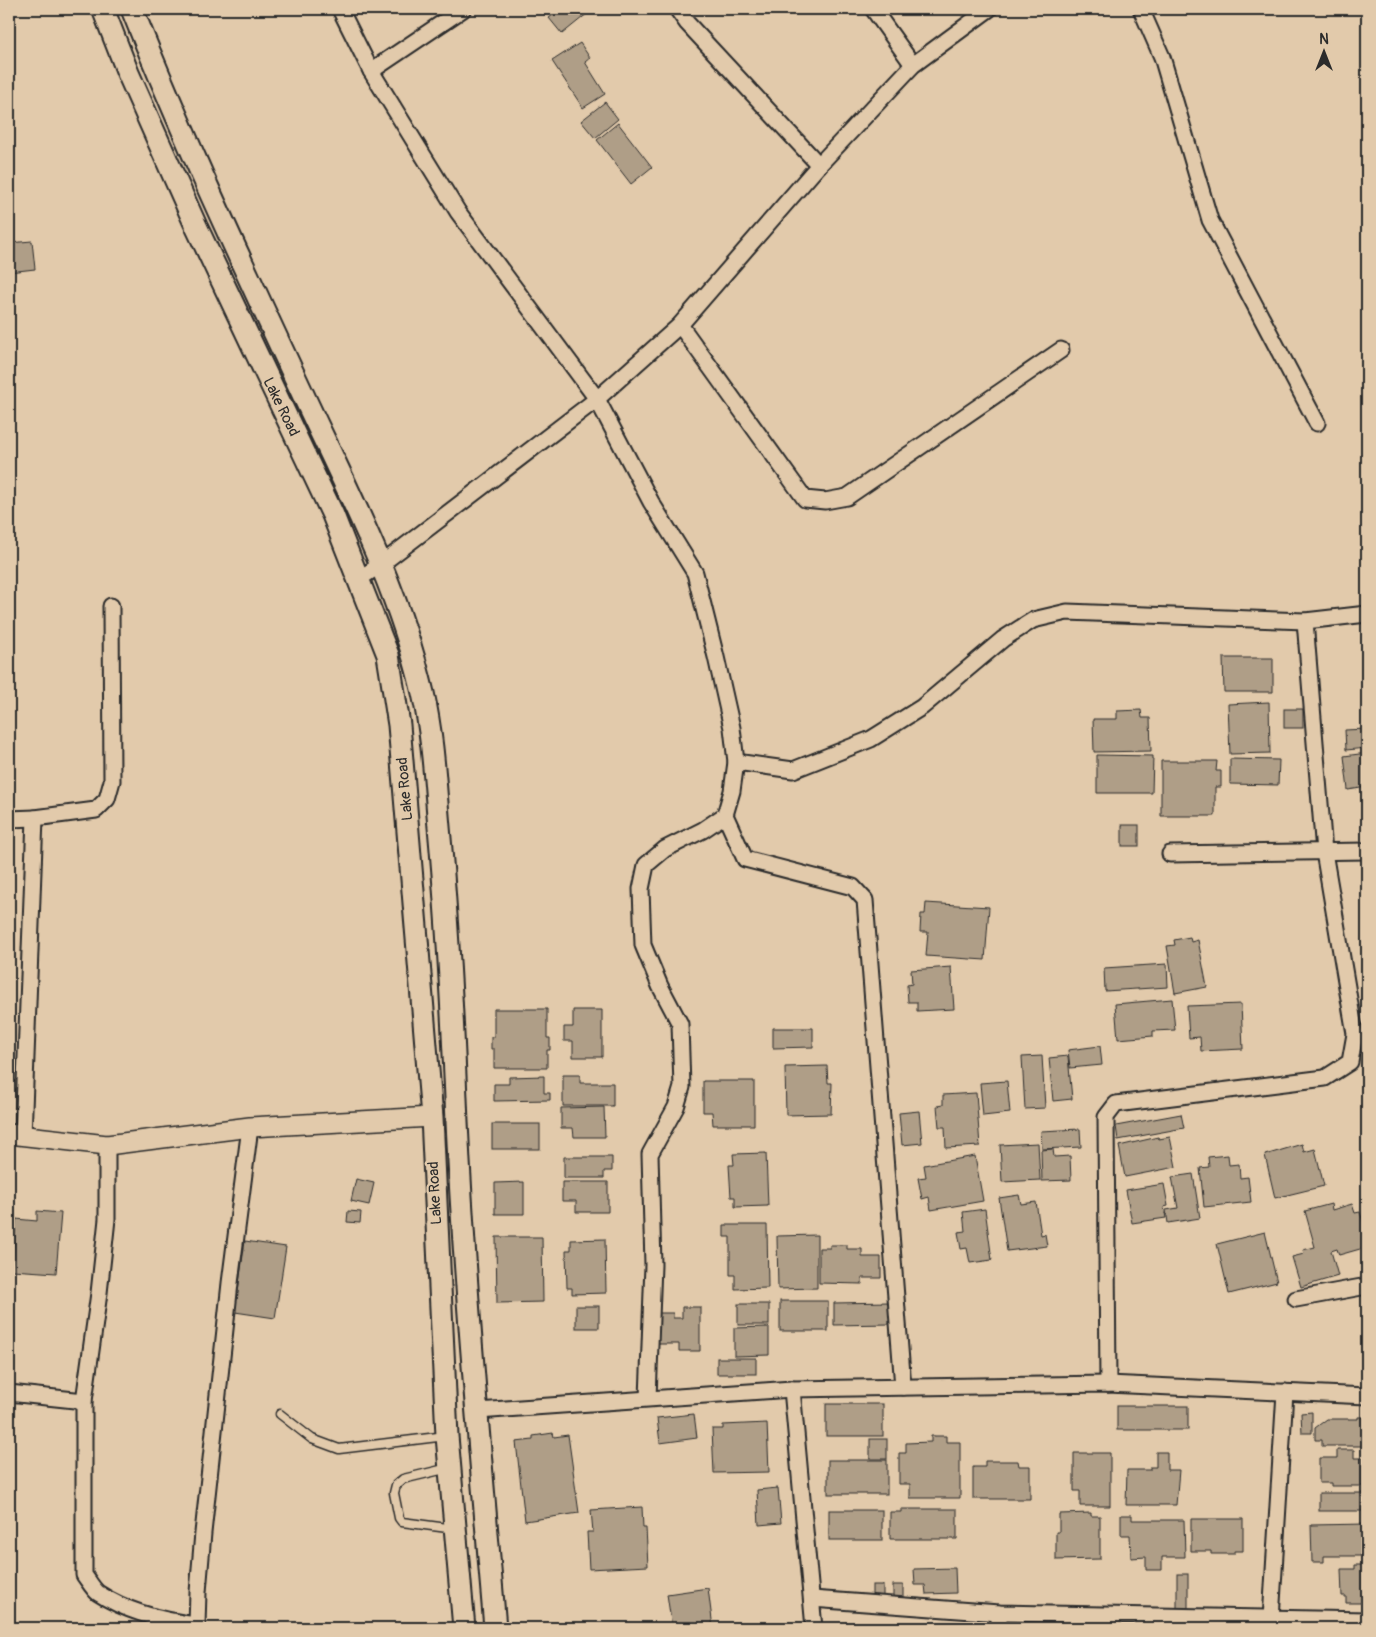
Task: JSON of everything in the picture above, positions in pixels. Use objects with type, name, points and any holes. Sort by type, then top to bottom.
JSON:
[{"type":"main road","name":"Lake Road","points":[[102,9],[128,73],[196,226],[324,497],[359,579],[388,656],[395,689],[432,1117],[446,1436],[451,1467],[464,1628]]},
{"type":"main road","name":"Lake Road","points":[[132,9],[159,79],[227,231],[342,474],[404,628],[422,691],[431,734],[449,929],[458,1129],[478,1411],[479,1451],[495,1628]]},
{"type":"street","points":[[340,9],[371,71],[458,212],[597,399],[651,502],[695,572],[732,728],[736,762],[732,792],[725,815],[703,830],[665,849],[646,865],[641,889],[644,945],[660,986],[680,1024],[682,1087],[676,1107],[650,1154],[653,1264],[648,1398]]},
{"type":"street","points":[[371,71],[463,9]]},
{"type":"street","points":[[677,9],[687,23],[819,165]]},
{"type":"street","points":[[873,9],[913,65]]},
{"type":"street","points":[[1141,9],[1162,56],[1210,220],[1318,423]]},
{"type":"street","points":[[359,579],[380,566],[597,399],[680,325],[819,165],[913,65],[984,10]]},
{"type":"street","points":[[680,325],[805,498],[825,501],[847,498],[1061,350]]},
{"type":"street","points":[[9,819],[35,818],[96,810],[107,799],[112,781],[111,606]]},
{"type":"street","points":[[736,762],[793,770],[871,739],[922,708],[1003,639],[1033,620],[1067,612],[1306,621],[1367,614]]},
{"type":"street","points":[[1108,1384],[1106,1117],[1116,1104],[1325,1078],[1350,1062],[1355,1034],[1324,852],[1306,621]]},
{"type":"street","points":[[725,815],[746,860],[853,887],[865,900],[904,1388]]},
{"type":"street","points":[[35,818],[16,1135],[107,1145],[250,1127],[432,1117]]},
{"type":"street","points":[[1170,854],[1367,852]]},
{"type":"street","points":[[107,1145],[107,1219],[84,1401],[84,1575],[97,1592],[146,1615],[198,1627],[198,1592],[203,1533],[224,1355],[230,1283],[250,1127]]},
{"type":"street","points":[[1296,1299],[1367,1286]]},
{"type":"street","points":[[478,1411],[792,1388],[1108,1384],[1367,1396]]},
{"type":"street","points":[[792,1388],[814,1628]]},
{"type":"street","points":[[1265,1624],[1284,1392]]},
{"type":"street","points":[[9,1393],[84,1401]]},
{"type":"street","points":[[812,1599],[999,1613],[1265,1624],[1335,1625],[1367,1620]]},
{"type":"street","points":[[999,1613],[1000,1628]]},
{"type":"lane","points":[[280,1414],[312,1439],[339,1449],[446,1436]]},
{"type":"lane","points":[[451,1467],[403,1479],[396,1485],[394,1493],[399,1518],[402,1522],[455,1529]]},
{"type":"building","points":[[561,9],[593,9],[562,34],[549,18]]},
{"type":"building","points":[[580,43],[590,58],[585,62],[605,94],[583,108],[552,61]]},
{"type":"building","points":[[605,102],[618,119],[595,138],[581,121]]},
{"type":"building","points":[[618,123],[652,167],[631,184],[597,140]]},
{"type":"building","points":[[32,241],[35,269],[9,272],[9,243]]},
{"type":"building","points":[[1223,658],[1273,658],[1273,692],[1224,692]]},
{"type":"building","points":[[1363,691],[1367,691],[1367,725]]},
{"type":"building","points":[[1269,702],[1270,753],[1230,754],[1228,704]]},
{"type":"building","points":[[1284,709],[1303,709],[1303,728],[1284,728]]},
{"type":"building","points":[[1141,710],[1142,718],[1150,718],[1151,751],[1094,752],[1093,719],[1117,719],[1117,711]]},
{"type":"building","points":[[1366,729],[1367,748],[1346,750],[1345,730]]},
{"type":"building","points":[[1367,753],[1367,787],[1348,790],[1344,756]]},
{"type":"building","points":[[1097,755],[1153,756],[1152,793],[1097,793]]},
{"type":"building","points":[[1230,759],[1279,760],[1278,785],[1230,784]]},
{"type":"building","points":[[1161,761],[1217,761],[1216,771],[1221,771],[1221,787],[1215,787],[1215,816],[1161,816]]},
{"type":"building","points":[[1122,825],[1139,825],[1139,846],[1122,846]]},
{"type":"building","points":[[926,903],[989,907],[985,960],[926,956],[928,932],[920,932],[921,914],[925,914]]},
{"type":"building","points":[[1190,937],[1191,942],[1198,940],[1207,987],[1175,993],[1167,946],[1175,945],[1174,940]]},
{"type":"building","points":[[1167,964],[1168,987],[1105,991],[1104,968]]},
{"type":"building","points":[[951,967],[954,1009],[917,1011],[917,1002],[908,1002],[907,985],[912,984],[911,970]]},
{"type":"building","points":[[1172,999],[1175,1030],[1153,1031],[1153,1036],[1118,1039],[1115,1004]]},
{"type":"building","points":[[1241,1004],[1243,1049],[1201,1051],[1200,1037],[1189,1038],[1187,1006]]},
{"type":"building","points":[[494,1009],[547,1009],[547,1038],[550,1038],[550,1050],[547,1050],[547,1068],[494,1068],[494,1049],[491,1049],[491,1037],[494,1037]]},
{"type":"building","points":[[573,1010],[602,1010],[602,1057],[573,1057],[573,1041],[564,1041],[564,1027],[573,1027]]},
{"type":"building","points":[[773,1028],[813,1028],[813,1047],[773,1048]]},
{"type":"building","points":[[1100,1046],[1102,1065],[1070,1068],[1068,1050]]},
{"type":"building","points":[[1042,1056],[1045,1108],[1025,1109],[1022,1057]]},
{"type":"building","points":[[1068,1056],[1072,1099],[1053,1101],[1049,1058]]},
{"type":"building","points":[[827,1066],[828,1083],[832,1083],[831,1114],[786,1115],[785,1067]]},
{"type":"building","points":[[563,1075],[580,1075],[580,1083],[613,1083],[613,1106],[563,1106]]},
{"type":"building","points":[[544,1076],[544,1093],[550,1093],[550,1100],[494,1101],[494,1084],[509,1084],[509,1077]]},
{"type":"building","points":[[703,1081],[754,1081],[754,1125],[713,1125],[712,1112],[703,1112]]},
{"type":"building","points":[[1007,1081],[1010,1113],[983,1116],[980,1083]]},
{"type":"building","points":[[976,1093],[980,1146],[946,1148],[945,1127],[939,1127],[937,1106],[943,1105],[943,1095]]},
{"type":"building","points":[[604,1107],[605,1137],[574,1137],[573,1128],[561,1128],[561,1108]]},
{"type":"building","points":[[919,1111],[922,1143],[902,1145],[899,1113]]},
{"type":"building","points":[[1181,1114],[1184,1128],[1118,1140],[1116,1126]]},
{"type":"building","points":[[492,1124],[540,1124],[540,1149],[492,1149]]},
{"type":"building","points":[[1080,1129],[1081,1147],[1042,1149],[1041,1131]]},
{"type":"building","points":[[1158,1137],[1159,1139],[1170,1137],[1176,1167],[1125,1177],[1119,1146]]},
{"type":"building","points":[[1038,1143],[1040,1180],[1002,1182],[1000,1145]]},
{"type":"building","points":[[1302,1144],[1304,1152],[1315,1149],[1324,1186],[1275,1198],[1265,1155]]},
{"type":"building","points":[[1053,1149],[1054,1157],[1070,1156],[1071,1180],[1042,1181],[1041,1150]]},
{"type":"building","points":[[766,1153],[768,1206],[735,1207],[735,1197],[731,1197],[729,1165],[734,1165],[733,1154]]},
{"type":"building","points":[[1228,1155],[1229,1165],[1239,1164],[1240,1178],[1248,1177],[1251,1202],[1204,1207],[1200,1168],[1209,1167],[1208,1157]]},
{"type":"building","points":[[975,1156],[983,1201],[931,1210],[929,1197],[922,1199],[918,1178],[926,1177],[924,1165]]},
{"type":"building","points":[[564,1157],[612,1157],[612,1171],[604,1171],[604,1178],[564,1178]]},
{"type":"building","points":[[1193,1174],[1200,1218],[1168,1223],[1166,1210],[1178,1208],[1172,1177]]},
{"type":"building","points":[[356,1179],[374,1183],[369,1205],[351,1201]]},
{"type":"building","points":[[524,1182],[524,1214],[495,1214],[495,1183]]},
{"type":"building","points":[[562,1182],[608,1182],[608,1212],[576,1212],[576,1201],[562,1201]]},
{"type":"building","points":[[1164,1184],[1168,1206],[1164,1207],[1166,1218],[1132,1223],[1126,1190]]},
{"type":"building","points":[[1019,1195],[1021,1204],[1036,1202],[1041,1235],[1045,1234],[1047,1246],[1007,1251],[999,1198]]},
{"type":"building","points":[[1331,1204],[1332,1210],[1352,1204],[1355,1213],[1360,1212],[1367,1234],[1367,1247],[1339,1255],[1337,1249],[1331,1251],[1338,1276],[1301,1287],[1292,1257],[1304,1254],[1303,1250],[1315,1247],[1305,1211]]},
{"type":"building","points":[[985,1209],[992,1260],[970,1263],[967,1248],[961,1249],[958,1232],[965,1231],[963,1212]]},
{"type":"building","points":[[37,1211],[61,1213],[56,1273],[12,1270],[16,1219],[37,1221]]},
{"type":"building","points":[[348,1211],[361,1212],[360,1223],[347,1222]]},
{"type":"building","points":[[724,1225],[767,1225],[768,1288],[735,1289],[735,1275],[730,1275],[730,1237],[724,1237]]},
{"type":"building","points":[[1265,1232],[1277,1282],[1229,1294],[1217,1244]]},
{"type":"building","points":[[817,1235],[817,1288],[778,1289],[777,1236]]},
{"type":"building","points":[[496,1237],[542,1237],[543,1302],[497,1303]]},
{"type":"building","points":[[605,1239],[606,1293],[572,1294],[572,1288],[567,1288],[566,1250],[571,1250],[571,1240]]},
{"type":"building","points":[[245,1241],[286,1247],[275,1318],[235,1312]]},
{"type":"building","points":[[830,1245],[847,1245],[847,1249],[862,1249],[862,1257],[881,1257],[881,1278],[862,1278],[862,1284],[819,1283],[819,1248],[830,1248]]},
{"type":"building","points":[[780,1301],[828,1301],[828,1331],[780,1331]]},
{"type":"building","points":[[890,1302],[890,1324],[834,1325],[834,1303]]},
{"type":"building","points":[[738,1304],[769,1304],[769,1325],[738,1325]]},
{"type":"building","points":[[576,1306],[599,1306],[599,1328],[576,1328]]},
{"type":"building","points":[[682,1307],[700,1307],[700,1351],[679,1351],[679,1344],[657,1344],[656,1313],[673,1313],[673,1318],[682,1318]]},
{"type":"building","points":[[769,1327],[769,1355],[734,1356],[734,1328]]},
{"type":"building","points":[[717,1358],[756,1358],[756,1374],[717,1374]]},
{"type":"building","points":[[826,1404],[883,1404],[883,1436],[826,1436]]},
{"type":"building","points":[[1117,1406],[1188,1406],[1188,1430],[1117,1430]]},
{"type":"building","points":[[1312,1412],[1312,1433],[1302,1433],[1301,1413]]},
{"type":"building","points":[[694,1414],[697,1438],[660,1443],[657,1418]]},
{"type":"building","points":[[1358,1417],[1367,1417],[1367,1446],[1322,1446],[1322,1440],[1315,1440],[1315,1428],[1327,1419],[1358,1419]]},
{"type":"building","points":[[767,1423],[769,1472],[714,1473],[712,1429],[723,1429],[723,1425]]},
{"type":"building","points":[[553,1433],[554,1437],[568,1435],[579,1513],[525,1521],[516,1442],[533,1440],[533,1436]]},
{"type":"building","points":[[931,1436],[946,1436],[946,1442],[960,1442],[960,1498],[910,1498],[910,1484],[899,1484],[899,1453],[906,1453],[906,1443],[931,1442]]},
{"type":"building","points":[[870,1439],[887,1439],[887,1459],[870,1459]]},
{"type":"building","points":[[1337,1450],[1354,1450],[1354,1458],[1363,1458],[1363,1486],[1331,1486],[1331,1483],[1319,1483],[1319,1458],[1337,1458]]},
{"type":"building","points":[[1156,1452],[1167,1452],[1167,1470],[1179,1470],[1176,1505],[1126,1505],[1127,1470],[1150,1470],[1150,1467],[1156,1467]]},
{"type":"building","points":[[1074,1453],[1110,1453],[1110,1506],[1080,1506],[1080,1491],[1074,1491]]},
{"type":"building","points":[[828,1460],[887,1460],[887,1494],[828,1494]]},
{"type":"building","points":[[985,1461],[1018,1461],[1019,1466],[1030,1466],[1030,1499],[973,1499],[973,1467],[985,1467]]},
{"type":"building","points":[[778,1488],[781,1523],[759,1525],[757,1490]]},
{"type":"building","points":[[1319,1493],[1363,1493],[1363,1511],[1319,1511]]},
{"type":"building","points":[[642,1507],[643,1528],[646,1528],[648,1566],[589,1569],[587,1532],[593,1532],[591,1510]]},
{"type":"building","points":[[901,1509],[957,1509],[957,1539],[890,1539],[890,1512],[901,1512]]},
{"type":"building","points":[[829,1510],[882,1510],[882,1540],[829,1540]]},
{"type":"building","points":[[1091,1513],[1091,1516],[1100,1516],[1100,1559],[1056,1560],[1056,1532],[1059,1532],[1059,1514]]},
{"type":"building","points":[[1121,1515],[1132,1515],[1132,1520],[1184,1520],[1185,1557],[1162,1557],[1162,1570],[1146,1570],[1146,1557],[1131,1558],[1130,1535],[1121,1535]]},
{"type":"building","points":[[1191,1519],[1243,1519],[1243,1551],[1234,1551],[1234,1554],[1211,1554],[1211,1551],[1191,1551]]},
{"type":"building","points":[[1367,1524],[1367,1556],[1324,1556],[1324,1562],[1312,1562],[1311,1525]]},
{"type":"building","points":[[1355,1565],[1367,1565],[1367,1603],[1346,1603],[1346,1596],[1342,1596],[1341,1569],[1355,1569]]},
{"type":"building","points":[[955,1568],[956,1593],[926,1594],[925,1585],[915,1585],[914,1569]]},
{"type":"building","points":[[1177,1574],[1188,1574],[1188,1610],[1177,1610]]},
{"type":"building","points":[[872,1585],[883,1585],[883,1599],[872,1599]]},
{"type":"building","points":[[893,1585],[903,1585],[903,1597],[893,1597]]},
{"type":"building","points":[[708,1588],[713,1628],[672,1628],[667,1594]]},
{"type":"building","points":[[905,1623],[919,1623],[919,1628],[905,1628]]}]
